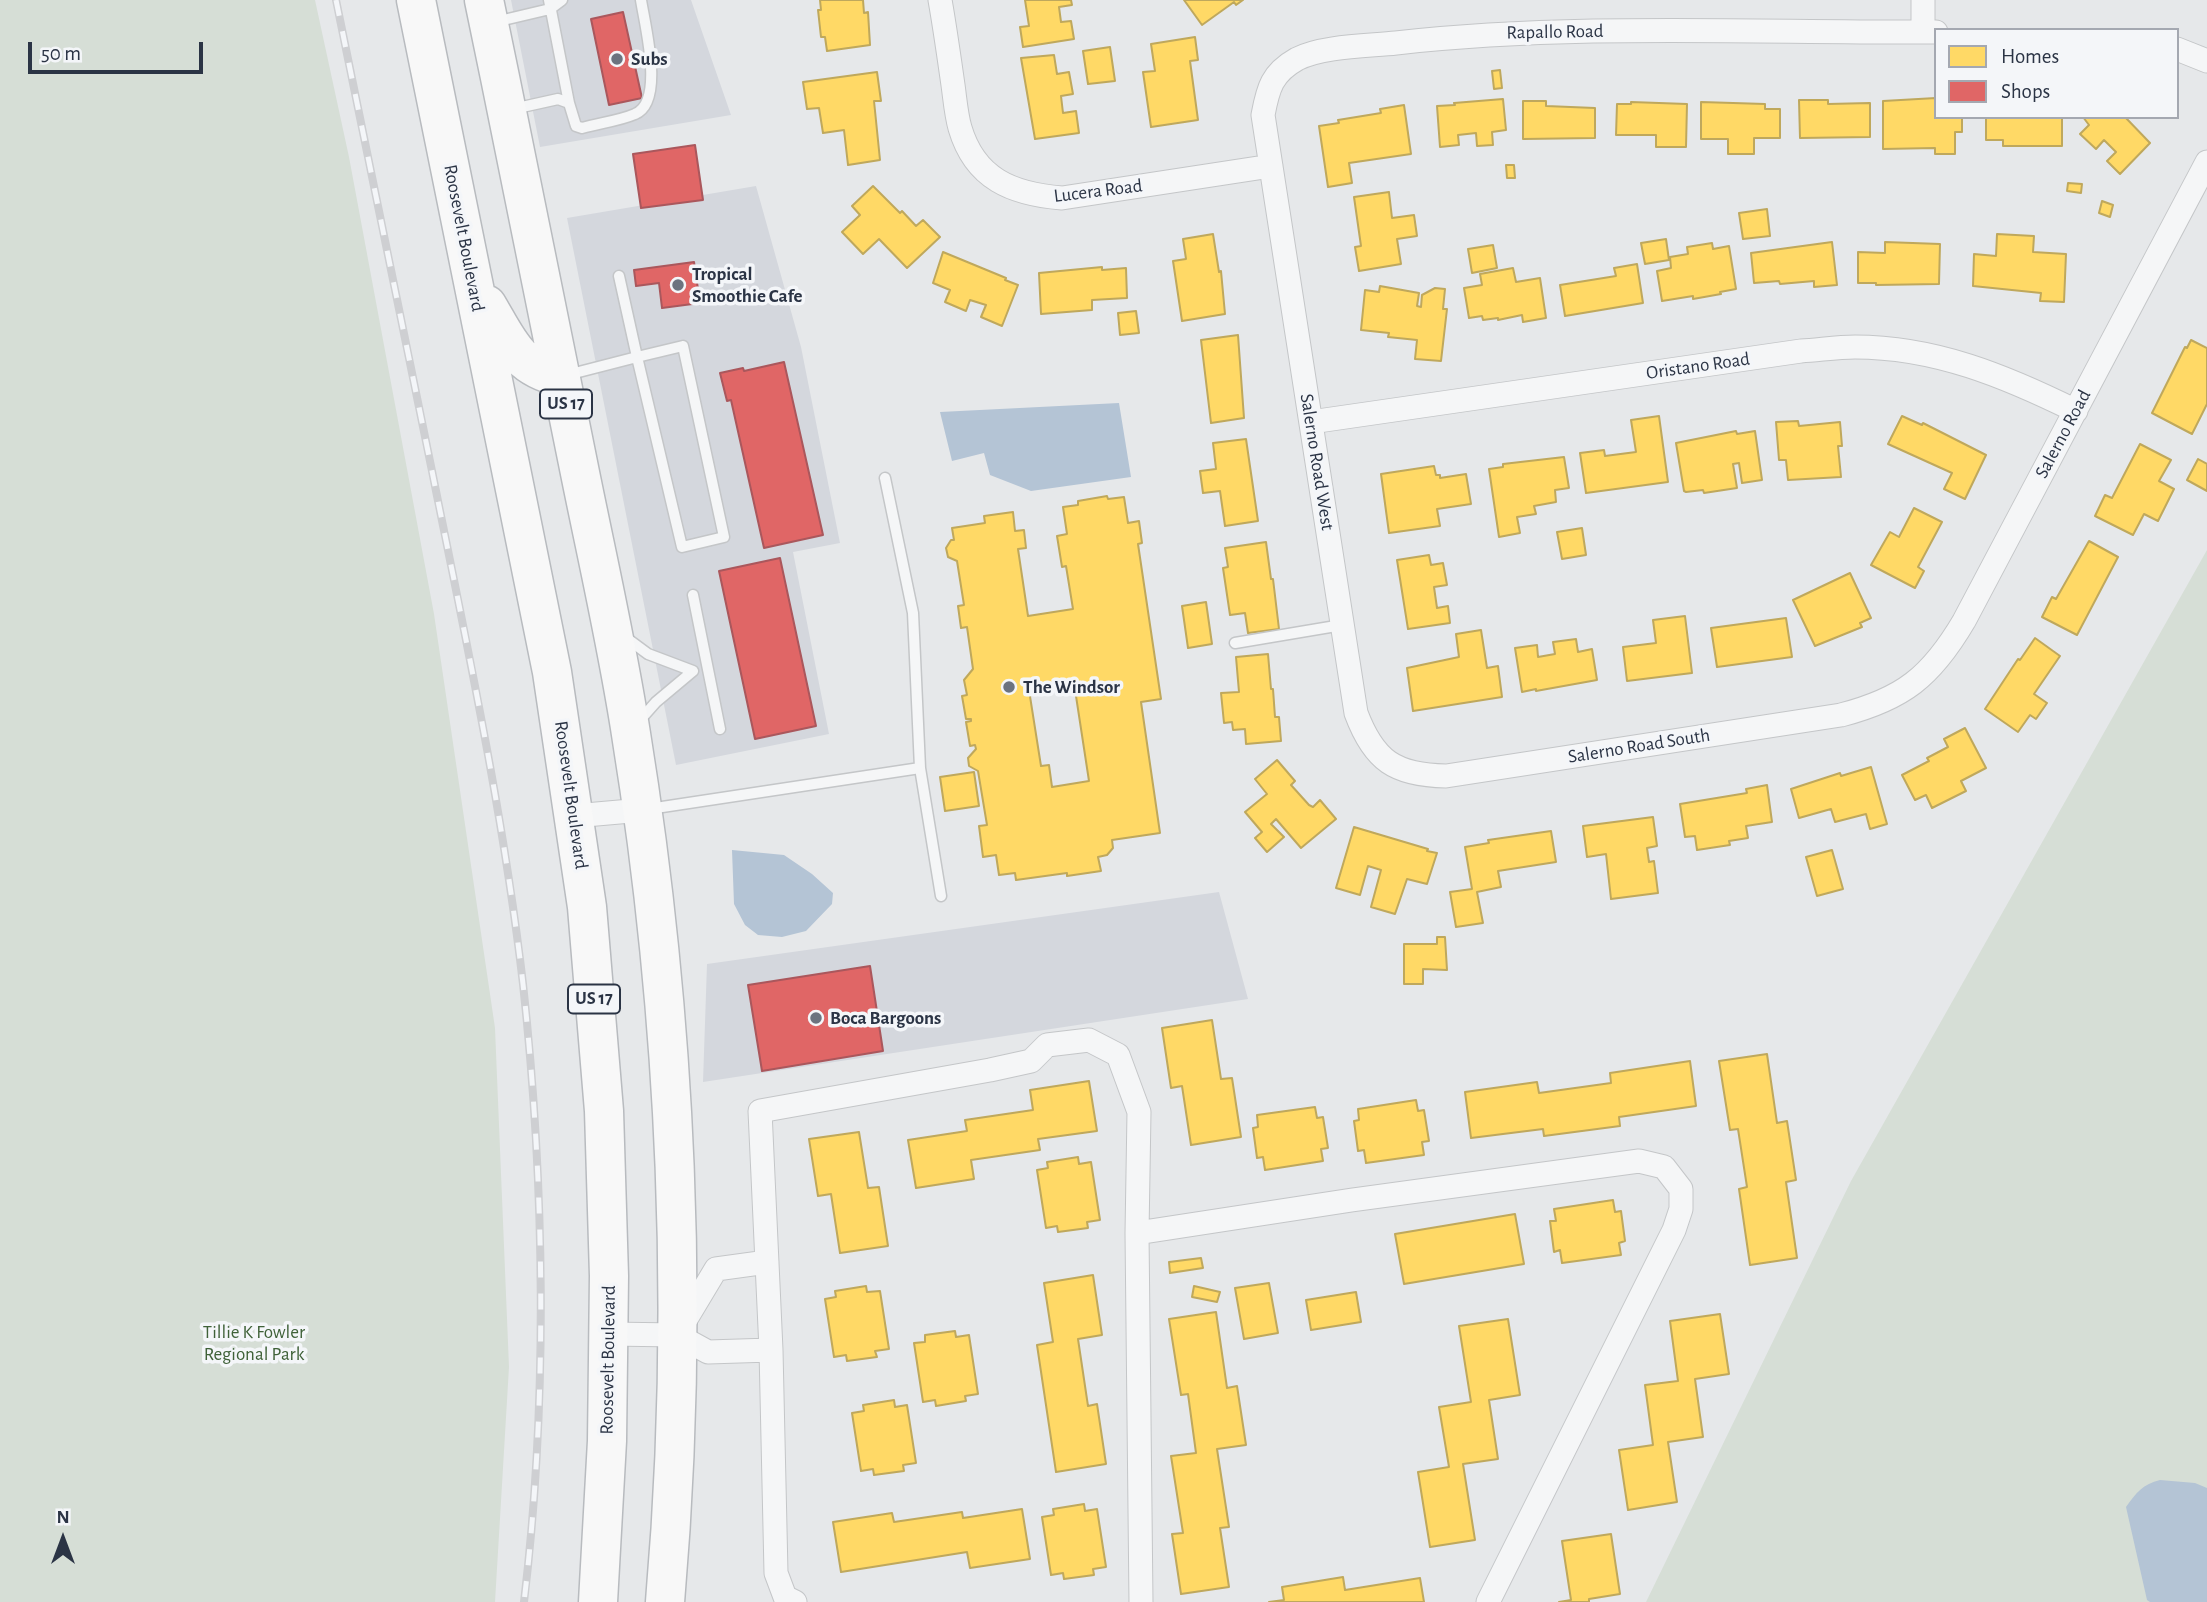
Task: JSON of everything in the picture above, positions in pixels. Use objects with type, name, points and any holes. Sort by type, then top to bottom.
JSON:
[{"type":"highway","name":"Roosevelt Boulevard","points":[[416,0],[552,672],[587,907],[604,1111],[609,1334],[604,1518],[598,1602]]},
{"type":"highway","name":"US 17","points":[[487,12],[632,735],[658,940],[676,1205],[674,1460],[665,1602]]},
{"type":"highway","points":[[474,283],[513,348],[529,365],[561,377]]},
{"type":"street","name":"Lucera Road","points":[[940,0],[959,126],[970,152],[983,168],[990,176],[1010,188],[1032,196],[1062,198],[1271,166]]},
{"type":"street","points":[[1923,0],[1930,32]]},
{"type":"street","name":"Rapallo Road","points":[[1271,166],[1263,114],[1268,89],[1282,69],[1300,57],[1326,51],[1457,36],[1536,31],[1930,32]]},
{"type":"street","points":[[2179,50],[2207,61]]},
{"type":"street","name":"Salerno Road","points":[[1903,692],[1926,673],[1948,648],[2207,162]]},
{"type":"street","name":"Salerno Road West","points":[[1271,166],[1356,713],[1363,733],[1376,753]]},
{"type":"street","name":"Oristano Road","points":[[1311,422],[1801,351],[1856,347],[1903,351],[1955,361],[2016,381],[2076,411]]},
{"type":"street","name":"Salerno Road South","points":[[1376,753],[1399,770],[1420,775],[1446,776],[1840,715],[1875,706],[1903,692]]},
{"type":"street","points":[[574,816],[642,810]]},
{"type":"street","points":[[795,1602],[785,1597],[776,1573],[771,1350],[760,1111],[990,1070],[1031,1061],[1047,1045],[1088,1040],[1118,1055],[1139,1112],[1137,1233],[1141,1602]]},
{"type":"street","points":[[1137,1233],[1352,1200],[1639,1161],[1664,1167],[1682,1189],[1681,1209],[1674,1230],[1488,1602]]},
{"type":"street","points":[[677,1335],[716,1269],[767,1262]]},
{"type":"street","points":[[609,1334],[677,1335],[708,1352],[771,1350]]},
{"type":"lane","points":[[487,12],[549,5],[562,0]]},
{"type":"lane","points":[[549,5],[569,103],[576,126],[582,128],[638,114],[649,102],[652,85],[641,0]]},
{"type":"lane","points":[[507,110],[558,99],[569,103]]},
{"type":"lane","points":[[561,377],[637,357],[683,346],[724,537],[682,547],[637,357],[620,276]]},
{"type":"lane","points":[[885,478],[914,613],[920,768],[941,896]]},
{"type":"lane","points":[[693,595],[720,729]]},
{"type":"lane","points":[[611,624],[635,646],[693,671]]},
{"type":"lane","points":[[1235,643],[1342,625]]},
{"type":"lane","points":[[632,735],[646,711],[693,671],[708,668]]},
{"type":"lane","points":[[642,810],[920,768]]},
{"type":"shaded area","points":[[511,0],[691,0],[731,115],[540,147]]},
{"type":"shaded area","points":[[756,186],[801,347],[840,543],[793,552],[829,734],[676,765],[567,218]]},
{"type":"shaded area","points":[[1219,892],[1248,999],[703,1082],[707,964]]},
{"type":"green space","name":"Tillie K Fowler Regional Park","points":[[0,0],[315,0],[349,157],[434,614],[495,1028],[509,1367],[495,1602],[0,1602]]},
{"type":"green space","points":[[2207,550],[2207,1602],[1646,1602],[1851,1181]]},
{"type":"water","points":[[1119,403],[1131,477],[1031,491],[990,475],[984,453],[952,461],[940,412]]},
{"type":"water","points":[[732,850],[784,855],[812,874],[833,893],[832,904],[806,931],[782,937],[758,935],[745,925],[734,904]]},
{"type":"water","points":[[2160,1480],[2195,1483],[2207,1488],[2207,1602],[2147,1600],[2126,1507],[2140,1490]]},
{"type":"building: Homes","points":[[820,0],[863,0],[864,13],[868,12],[870,45],[827,51],[825,37],[821,37],[818,10],[821,10]]},
{"type":"building: Homes","points":[[1025,0],[1071,0],[1072,5],[1059,7],[1061,22],[1071,21],[1074,39],[1023,47],[1020,27],[1029,26]]},
{"type":"building: Homes","points":[[1184,0],[1243,0],[1236,5],[1234,2],[1202,25]]},
{"type":"building: Homes","points":[[1195,37],[1198,60],[1190,61],[1198,120],[1151,127],[1143,72],[1155,71],[1151,44]]},
{"type":"building: Homes","points":[[1110,47],[1115,81],[1088,84],[1083,51]]},
{"type":"building: Homes","points":[[1054,55],[1057,74],[1069,72],[1073,94],[1061,96],[1063,113],[1076,111],[1079,133],[1035,139],[1021,58]]},
{"type":"building: Homes","points":[[1500,70],[1502,88],[1494,89],[1492,71]]},
{"type":"building: Homes","points":[[877,72],[881,101],[874,101],[880,160],[848,165],[844,130],[823,133],[819,108],[807,109],[803,82]]},
{"type":"building: Homes","points":[[1934,98],[1934,119],[1962,119],[1962,132],[1955,132],[1955,154],[1935,154],[1935,148],[1883,149],[1883,101]]},
{"type":"building: Homes","points":[[1503,99],[1506,130],[1492,132],[1493,145],[1477,146],[1476,133],[1458,135],[1459,145],[1440,147],[1437,106]]},
{"type":"building: Homes","points":[[1799,100],[1828,100],[1828,104],[1870,103],[1870,137],[1800,138]]},
{"type":"building: Homes","points":[[1523,101],[1546,101],[1546,106],[1595,108],[1595,138],[1523,139]]},
{"type":"building: Homes","points":[[1701,102],[1765,104],[1765,109],[1780,109],[1780,138],[1754,138],[1754,154],[1728,154],[1728,139],[1701,139]]},
{"type":"building: Homes","points":[[1617,104],[1687,104],[1686,147],[1656,147],[1656,135],[1616,135]]},
{"type":"building: Homes","points":[[1404,105],[1411,154],[1349,163],[1352,183],[1328,187],[1319,126],[1381,113],[1380,109]]},
{"type":"building: Homes","points":[[1986,119],[2062,119],[2062,146],[2003,146],[2003,140],[1986,140]]},
{"type":"building: Homes","points":[[2084,119],[2127,119],[2150,143],[2120,174],[2107,161],[2116,152],[2104,140],[2096,149],[2080,134],[2089,125]]},
{"type":"building: Homes","points":[[1506,165],[1514,165],[1515,178],[1507,178]]},
{"type":"building: Homes","points":[[2068,183],[2082,184],[2081,193],[2067,191]]},
{"type":"building: Homes","points":[[873,186],[916,226],[923,220],[940,237],[907,268],[879,239],[863,254],[842,232],[860,215],[852,206]]},
{"type":"building: Homes","points":[[1389,192],[1392,218],[1414,215],[1417,236],[1397,239],[1401,264],[1359,271],[1355,247],[1361,246],[1354,197]]},
{"type":"building: Homes","points":[[2102,201],[2113,205],[2110,217],[2099,213]]},
{"type":"building: Homes","points":[[1767,209],[1770,236],[1743,239],[1739,213]]},
{"type":"building: Homes","points":[[1213,234],[1219,272],[1221,271],[1225,314],[1182,321],[1173,261],[1186,259],[1183,239]]},
{"type":"building: Homes","points":[[1997,234],[2034,236],[2033,252],[2066,254],[2064,302],[2040,301],[2041,293],[1973,286],[1974,254],[1996,256]]},
{"type":"building: Homes","points":[[1666,239],[1669,260],[1645,264],[1641,243]]},
{"type":"building: Homes","points":[[1832,242],[1837,285],[1814,287],[1814,281],[1754,283],[1751,253]]},
{"type":"building: Homes","points":[[1885,242],[1940,244],[1939,284],[1858,283],[1858,252],[1885,253]]},
{"type":"building: Homes","points":[[1712,243],[1713,249],[1729,246],[1736,289],[1693,299],[1693,296],[1662,301],[1657,271],[1671,268],[1670,257],[1688,254],[1687,247]]},
{"type":"building: Homes","points":[[1493,245],[1497,268],[1472,273],[1468,249]]},
{"type":"building: Homes","points":[[943,252],[1018,285],[1002,326],[981,317],[986,305],[970,300],[966,311],[945,302],[950,290],[933,283]]},
{"type":"building: Homes","points":[[1637,264],[1643,303],[1565,316],[1560,285],[1616,276],[1614,268]]},
{"type":"building: Homes","points":[[1102,267],[1102,270],[1126,268],[1127,298],[1092,300],[1092,310],[1041,314],[1039,273]]},
{"type":"building: Homes","points":[[1513,268],[1516,282],[1540,278],[1546,318],[1523,322],[1522,315],[1498,320],[1483,320],[1482,316],[1469,318],[1464,288],[1482,285],[1480,274]]},
{"type":"building: Homes","points":[[1380,286],[1419,293],[1417,306],[1421,307],[1422,295],[1435,288],[1445,289],[1443,309],[1447,309],[1441,361],[1415,359],[1417,340],[1388,337],[1389,333],[1361,330],[1365,290],[1379,292]]},
{"type":"building: Homes","points":[[1136,311],[1139,333],[1120,335],[1118,313]]},
{"type":"building: Homes","points":[[1238,335],[1244,418],[1211,423],[1201,340]]},
{"type":"building: Homes","points":[[2191,340],[2207,348],[2207,404],[2192,434],[2152,413]]},
{"type":"building: Homes","points":[[1659,416],[1668,482],[1586,493],[1580,453],[1604,450],[1605,456],[1636,452],[1631,420]]},
{"type":"building: Homes","points":[[1902,416],[1922,425],[1923,423],[1986,455],[1965,499],[1944,489],[1952,473],[1888,444]]},
{"type":"building: Homes","points":[[1798,421],[1799,426],[1840,422],[1842,446],[1838,446],[1841,477],[1788,480],[1786,460],[1779,460],[1776,422]]},
{"type":"building: Homes","points":[[1736,431],[1737,434],[1755,431],[1762,480],[1742,483],[1739,463],[1733,464],[1737,488],[1704,493],[1703,490],[1684,491],[1676,443]]},
{"type":"building: Homes","points":[[1246,439],[1258,521],[1225,526],[1220,491],[1203,493],[1200,471],[1216,469],[1213,443]]},
{"type":"building: Homes","points":[[2140,444],[2171,460],[2159,481],[2174,489],[2158,521],[2144,514],[2133,535],[2095,516],[2105,495],[2112,498]]},
{"type":"building: Homes","points":[[1564,457],[1569,488],[1555,490],[1556,502],[1534,506],[1536,514],[1517,517],[1520,533],[1499,537],[1489,469],[1503,467],[1503,464]]},
{"type":"building: Homes","points":[[2198,459],[2207,464],[2207,491],[2187,480]]},
{"type":"building: Homes","points":[[1434,466],[1436,475],[1440,475],[1440,478],[1466,474],[1471,504],[1437,509],[1440,526],[1389,533],[1381,474]]},
{"type":"building: Homes","name":"The Windsor","points":[[1107,496],[1108,499],[1124,497],[1128,523],[1139,521],[1142,543],[1138,544],[1161,699],[1141,702],[1160,833],[1112,840],[1113,848],[1107,855],[1098,857],[1101,871],[1016,880],[1015,873],[999,875],[996,855],[983,857],[979,826],[987,825],[978,771],[969,766],[968,758],[976,749],[975,745],[970,746],[966,722],[971,719],[966,719],[962,696],[967,695],[964,680],[973,669],[967,627],[961,628],[958,606],[964,605],[957,561],[948,557],[946,548],[951,540],[954,540],[952,528],[985,523],[984,516],[1013,512],[1015,531],[1024,530],[1026,548],[1018,549],[1028,616],[1073,609],[1066,566],[1062,567],[1057,536],[1067,534],[1063,507],[1078,505],[1078,501]],"holes":[[[1074,683],[1089,781],[1052,787],[1049,765],[1041,766],[1029,690]]]},
{"type":"building: Homes","points":[[1914,508],[1942,522],[1918,567],[1924,571],[1915,588],[1871,565],[1890,532],[1899,537]]},
{"type":"building: Homes","points":[[1582,528],[1586,555],[1562,559],[1557,532]]},
{"type":"building: Homes","points":[[2089,541],[2118,557],[2077,635],[2042,617],[2052,597],[2056,599]]},
{"type":"building: Homes","points":[[1266,542],[1279,629],[1248,633],[1245,613],[1230,615],[1223,568],[1228,567],[1225,548]]},
{"type":"building: Homes","points":[[1429,555],[1431,565],[1443,563],[1447,585],[1434,587],[1437,608],[1448,606],[1450,623],[1408,629],[1397,560]]},
{"type":"building: Homes","points":[[1850,573],[1871,618],[1860,623],[1862,627],[1815,646],[1793,600]]},
{"type":"building: Homes","points":[[1206,602],[1212,644],[1188,648],[1182,606]]},
{"type":"building: Homes","points":[[1685,616],[1692,673],[1627,681],[1623,647],[1656,643],[1653,620]]},
{"type":"building: Homes","points":[[1786,618],[1792,657],[1717,667],[1711,628]]},
{"type":"building: Homes","points":[[1481,630],[1487,668],[1498,666],[1502,697],[1413,711],[1407,668],[1459,657],[1456,634]]},
{"type":"building: Homes","points":[[2035,638],[2060,656],[2034,694],[2047,703],[2036,719],[2030,715],[2018,732],[1985,709]]},
{"type":"building: Homes","points":[[1576,639],[1578,652],[1592,649],[1597,680],[1522,692],[1515,648],[1537,645],[1538,657],[1555,654],[1553,642]]},
{"type":"building: Homes","points":[[1268,654],[1275,717],[1279,717],[1281,741],[1246,744],[1245,729],[1233,730],[1232,722],[1224,723],[1221,693],[1239,692],[1236,657]]},
{"type":"building: Homes","points":[[1965,728],[1986,768],[1961,781],[1966,791],[1932,808],[1926,795],[1915,800],[1902,775],[1948,747],[1944,739]]},
{"type":"building: Homes","points":[[1277,760],[1295,781],[1291,785],[1309,805],[1313,807],[1320,800],[1336,819],[1301,848],[1276,819],[1271,824],[1284,837],[1267,852],[1255,838],[1262,832],[1245,812],[1267,794],[1255,779]]},
{"type":"building: Homes","points":[[1871,767],[1887,824],[1870,829],[1866,814],[1835,822],[1831,809],[1799,818],[1791,789],[1840,773],[1841,776]]},
{"type":"building: Homes","points":[[974,772],[979,806],[945,811],[940,777]]},
{"type":"building: Homes","points":[[1767,785],[1772,822],[1746,826],[1748,838],[1729,841],[1730,845],[1697,850],[1695,836],[1685,837],[1680,804],[1747,793],[1746,789]]},
{"type":"building: Homes","points":[[1653,817],[1657,846],[1647,848],[1649,862],[1654,861],[1658,893],[1611,899],[1606,854],[1587,857],[1583,826]]},
{"type":"building: Homes","points":[[1354,827],[1437,853],[1427,884],[1407,879],[1395,914],[1371,907],[1381,870],[1368,866],[1360,895],[1336,888]]},
{"type":"building: Homes","points":[[1551,831],[1556,862],[1498,871],[1501,887],[1477,892],[1483,923],[1456,927],[1450,892],[1472,889],[1465,847],[1489,843],[1488,840]]},
{"type":"building: Homes","points":[[1832,850],[1843,889],[1817,896],[1806,857]]},
{"type":"building: Homes","points":[[1437,937],[1445,937],[1447,970],[1423,969],[1423,984],[1404,984],[1404,944],[1437,944]]},
{"type":"building: Homes","points":[[1212,1020],[1221,1079],[1232,1078],[1241,1137],[1191,1145],[1182,1086],[1171,1088],[1162,1028]]},
{"type":"building: Homes","points":[[1767,1054],[1777,1123],[1787,1121],[1796,1180],[1786,1182],[1797,1258],[1750,1265],[1739,1189],[1747,1187],[1738,1129],[1730,1130],[1719,1061]]},
{"type":"building: Homes","points":[[1690,1061],[1696,1106],[1619,1117],[1620,1126],[1544,1136],[1543,1129],[1471,1138],[1465,1092],[1537,1082],[1539,1093],[1611,1083],[1610,1073]]},
{"type":"building: Homes","points":[[1089,1081],[1097,1131],[1038,1139],[1040,1150],[971,1160],[974,1179],[916,1188],[908,1140],[967,1131],[965,1120],[1033,1110],[1030,1090]]},
{"type":"building: Homes","points":[[1416,1100],[1418,1111],[1424,1110],[1429,1141],[1422,1142],[1424,1155],[1366,1163],[1364,1150],[1358,1151],[1354,1121],[1359,1120],[1358,1109]]},
{"type":"building: Homes","points":[[1315,1107],[1317,1118],[1323,1117],[1328,1148],[1321,1149],[1323,1161],[1265,1170],[1263,1157],[1257,1158],[1253,1128],[1258,1127],[1257,1115]]},
{"type":"building: Homes","points":[[859,1132],[868,1188],[879,1187],[888,1246],[840,1253],[831,1194],[818,1196],[809,1139]]},
{"type":"building: Homes","points":[[1078,1157],[1079,1164],[1091,1162],[1100,1220],[1087,1222],[1088,1228],[1058,1232],[1057,1226],[1046,1228],[1037,1170],[1048,1168],[1047,1162]]},
{"type":"building: Homes","points":[[1613,1200],[1615,1212],[1621,1211],[1625,1241],[1619,1243],[1621,1255],[1562,1263],[1560,1250],[1554,1252],[1550,1221],[1556,1221],[1554,1209]]},
{"type":"building: Homes","points":[[1515,1214],[1524,1264],[1404,1284],[1395,1234]]},
{"type":"building: Homes","points":[[1201,1258],[1203,1268],[1170,1273],[1169,1262]]},
{"type":"building: Homes","points":[[1093,1275],[1102,1335],[1078,1339],[1088,1406],[1097,1404],[1106,1464],[1056,1472],[1037,1345],[1053,1342],[1044,1283]]},
{"type":"building: Homes","points":[[1269,1283],[1278,1333],[1244,1339],[1235,1288]]},
{"type":"building: Homes","points":[[866,1286],[867,1292],[880,1291],[889,1349],[875,1351],[877,1357],[847,1361],[846,1355],[834,1357],[825,1299],[836,1297],[835,1291]]},
{"type":"building: Homes","points":[[1194,1286],[1220,1292],[1217,1302],[1192,1297]]},
{"type":"building: Homes","points":[[1356,1292],[1361,1322],[1311,1330],[1306,1300]]},
{"type":"building: Homes","points":[[1216,1312],[1227,1388],[1237,1386],[1246,1445],[1217,1449],[1229,1527],[1220,1528],[1229,1587],[1181,1594],[1172,1534],[1183,1533],[1171,1456],[1196,1453],[1188,1394],[1181,1395],[1169,1319]]},
{"type":"building: Homes","points":[[1720,1314],[1729,1374],[1695,1379],[1703,1437],[1668,1442],[1677,1502],[1628,1510],[1619,1450],[1653,1445],[1645,1385],[1678,1381],[1670,1321]]},
{"type":"building: Homes","points":[[1508,1319],[1520,1395],[1489,1400],[1498,1459],[1463,1464],[1475,1540],[1430,1547],[1418,1472],[1449,1467],[1439,1407],[1471,1402],[1459,1326]]},
{"type":"building: Homes","points":[[955,1331],[956,1337],[969,1335],[978,1394],[965,1396],[966,1401],[936,1406],[935,1400],[923,1402],[914,1343],[925,1342],[925,1335]]},
{"type":"building: Homes","points":[[894,1400],[895,1407],[907,1405],[916,1463],[903,1465],[904,1471],[874,1475],[873,1469],[861,1471],[852,1413],[864,1411],[863,1405]]},
{"type":"building: Homes","points":[[1084,1504],[1085,1511],[1097,1509],[1106,1567],[1093,1569],[1094,1575],[1064,1579],[1063,1573],[1051,1575],[1042,1517],[1054,1515],[1053,1509]]},
{"type":"building: Homes","points":[[1022,1509],[1030,1559],[970,1568],[967,1552],[841,1572],[833,1522],[892,1513],[894,1522],[962,1512],[963,1518]]},
{"type":"building: Homes","points":[[1611,1534],[1620,1594],[1589,1599],[1589,1602],[1559,1602],[1571,1600],[1562,1541]]},
{"type":"building: Homes","points":[[1343,1577],[1345,1590],[1420,1578],[1424,1602],[1269,1602],[1284,1600],[1282,1587]]},
{"type":"building: Shops","name":"Subs","points":[[623,12],[642,98],[609,105],[591,19]]},
{"type":"building: Shops","points":[[695,145],[703,200],[641,208],[633,154]]},
{"type":"building: Shops","points":[[694,262],[700,303],[662,308],[659,283],[636,286],[634,270]]},
{"type":"building: Shops","points":[[784,362],[823,535],[764,548],[731,400],[727,401],[720,373]]},
{"type":"building: Shops","points":[[780,558],[816,726],[755,739],[719,571]]},
{"type":"building: Shops","name":"Boca Bargoons","points":[[870,966],[883,1051],[762,1071],[748,985]]},
{"type":"railway","points":[[336,0],[483,726],[523,984],[536,1138],[541,1293],[537,1449],[524,1602]]},
{"type":"place","name":"Subs","points":[[617,59]]},
{"type":"place","name":"Tropical Smoothie Cafe","points":[[678,285]]},
{"type":"place","name":"The Windsor","points":[[1009,687]]},
{"type":"place","name":"Boca Bargoons","points":[[816,1018]]}]
